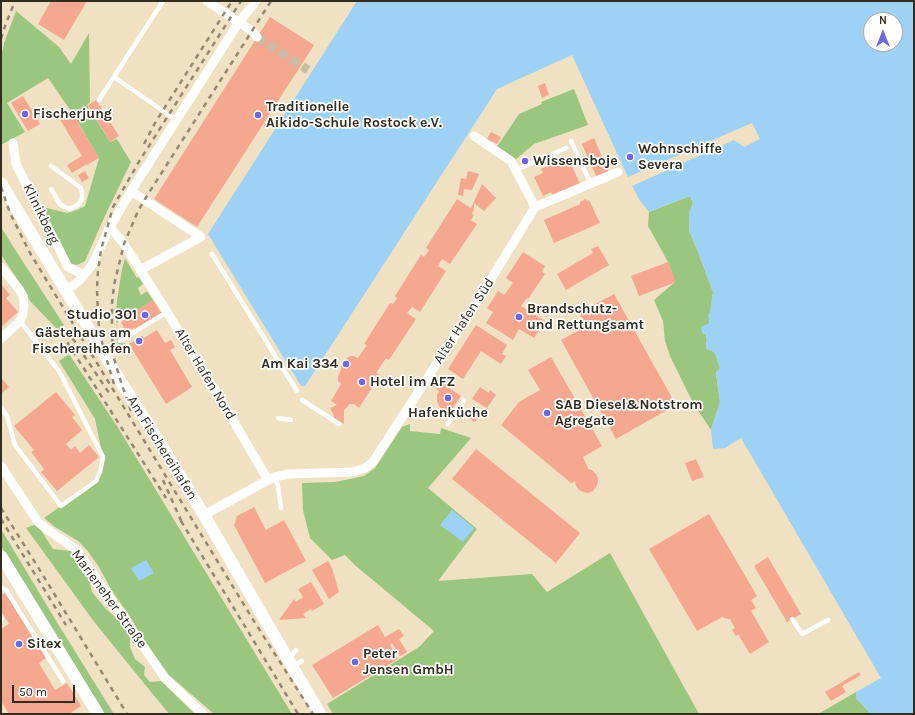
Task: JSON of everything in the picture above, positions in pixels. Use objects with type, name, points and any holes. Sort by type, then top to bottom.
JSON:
[{"type":"street","points":[[207,1],[252,31],[257,37]]},
{"type":"street","points":[[66,291],[84,276],[92,265],[110,227],[131,191],[239,22],[256,1]]},
{"type":"street","points":[[474,136],[511,161],[535,207],[618,172]]},
{"type":"street","name":"Klinikberg","points":[[13,143],[16,164],[68,267],[84,276]]},
{"type":"street","name":"Am Fischereihafen","points":[[1,183],[121,382],[294,662],[320,714]]},
{"type":"street","points":[[131,191],[201,236],[140,270]]},
{"type":"street","name":"Alter Hafen Süd","points":[[204,515],[271,478],[288,474],[353,472],[365,468],[373,462],[485,289],[535,207]]},
{"type":"street","name":"Alter Hafen Nord","points":[[110,227],[124,244],[271,478]]},
{"type":"street","points":[[1,267],[19,289],[23,296],[24,305],[23,314],[20,321],[1,339]]},
{"type":"street","name":"Marieneher Straße","points":[[1,466],[38,522],[77,550],[165,678],[203,714]]},
{"type":"street","points":[[1,556],[98,714]]},
{"type":"lane","points":[[99,100],[163,1]]},
{"type":"lane","points":[[114,77],[176,120]]},
{"type":"lane","points":[[571,141],[591,184]]},
{"type":"lane","points":[[516,170],[566,148]]},
{"type":"lane","points":[[51,166],[81,188],[82,199],[79,204],[70,209],[60,204],[51,189]]},
{"type":"lane","points":[[212,254],[297,391]]},
{"type":"lane","points":[[120,341],[167,312]]},
{"type":"lane","points":[[1,407],[7,416],[15,445],[61,506],[96,481],[100,472],[103,457],[59,371],[20,321]]},
{"type":"lane","points":[[302,400],[339,424]]},
{"type":"lane","points":[[448,424],[464,400]]},
{"type":"lane","points":[[278,418],[291,420]]},
{"type":"lane","points":[[271,478],[278,486],[281,508]]},
{"type":"lane","points":[[1,588],[6,590],[63,681]]},
{"type":"lane","points":[[792,619],[802,634],[828,620]]},
{"type":"lane","points":[[294,662],[296,650]]},
{"type":"green space","points":[[16,11],[59,47],[71,64],[89,33],[90,102],[87,105],[110,142],[117,139],[131,162],[85,261],[77,265],[71,264],[39,206],[67,213],[85,206],[99,158],[71,111],[48,78],[7,103],[25,132],[1,145],[1,58],[4,43]]},
{"type":"green space","points":[[574,89],[588,125],[534,144],[515,160],[496,148],[519,114],[542,104],[541,102]]},
{"type":"green space","points":[[690,196],[693,203],[689,214],[689,230],[713,292],[706,335],[707,350],[709,349],[715,353],[720,368],[716,373],[720,402],[711,430],[693,403],[670,356],[665,341],[663,321],[654,300],[675,282],[668,262],[648,226],[649,212]]},
{"type":"green space","points":[[1,227],[64,325],[58,330],[30,301],[1,254]]},
{"type":"green space","points":[[125,258],[137,278],[139,277],[143,284],[138,288],[141,295],[147,291],[153,300],[127,316],[125,313],[121,317],[117,323],[118,339],[122,343],[126,344],[118,349],[116,315],[117,301]]},
{"type":"green space","points":[[69,354],[117,426],[292,714],[214,714],[169,675],[149,649],[87,550],[78,541],[55,527],[44,518],[96,481],[103,457],[95,419],[59,361]]},
{"type":"green space","points":[[410,424],[410,431],[440,434],[441,428],[471,438],[428,488],[477,529],[438,581],[532,574],[547,592],[610,553],[699,714],[333,714],[327,704],[419,647],[434,631],[356,566],[345,555],[332,560],[310,538],[303,510],[302,483],[335,482],[364,476],[375,468],[402,427]]},
{"type":"green space","points":[[37,524],[53,549],[71,551],[87,571],[92,592],[106,609],[125,626],[130,633],[130,647],[135,659],[145,667],[144,675],[150,682],[161,681],[195,714],[169,714],[95,623],[26,528]]},
{"type":"green space","points":[[1,529],[114,714],[103,714],[1,546]]},
{"type":"green space","points":[[856,692],[856,698],[871,714],[818,714]]},
{"type":"water","points":[[357,1],[914,1],[914,714],[871,714],[856,698],[856,692],[881,678],[741,438],[725,448],[713,449],[711,430],[720,402],[716,373],[720,368],[715,353],[709,349],[707,350],[706,335],[702,333],[701,327],[709,323],[708,315],[710,312],[713,292],[689,230],[689,214],[693,203],[690,196],[649,212],[640,201],[572,55],[497,89],[305,386],[301,386],[208,234]]},
{"type":"water","points":[[452,510],[474,528],[463,542],[440,525]]},
{"type":"water","points":[[146,560],[154,573],[139,581],[131,568]]},
{"type":"pier","points":[[752,123],[760,139],[744,147],[734,140],[632,186],[628,177]]},
{"type":"building","points":[[51,1],[87,1],[64,40],[38,24]]},
{"type":"building","points":[[270,17],[314,45],[197,227],[154,199]]},
{"type":"building","points":[[545,83],[549,95],[542,98],[538,86]]},
{"type":"building","name":"Fischerjung","points":[[23,96],[40,124],[28,131],[11,103]]},
{"type":"building","points":[[96,100],[119,136],[110,142],[88,105]]},
{"type":"building","points":[[71,111],[99,158],[72,173],[67,165],[82,156],[59,118]]},
{"type":"building","points":[[491,132],[501,137],[497,144],[487,139]]},
{"type":"building","points":[[594,138],[609,173],[597,178],[582,144]]},
{"type":"building","points":[[568,157],[580,184],[553,196],[551,192],[543,196],[534,177],[543,173],[541,169]]},
{"type":"building","points":[[85,171],[89,178],[82,182],[78,175]]},
{"type":"building","points":[[468,171],[479,174],[472,190],[464,189],[463,196],[458,195],[461,178],[466,179]]},
{"type":"building","points":[[482,184],[496,198],[484,211],[474,203],[474,210],[472,214],[474,215],[471,220],[477,224],[450,264],[442,259],[438,266],[446,271],[420,312],[412,307],[407,313],[416,319],[389,360],[386,358],[376,373],[380,375],[359,408],[354,404],[350,404],[344,410],[344,424],[333,417],[334,416],[330,408],[337,405],[331,401],[341,384],[338,380],[338,376],[344,360],[350,356],[358,358],[367,345],[364,344],[390,303],[393,304],[397,298],[395,296],[421,255],[424,257],[429,250],[426,248],[457,199],[471,208]]},
{"type":"building","points":[[586,199],[587,201],[589,200],[600,223],[554,243],[544,220],[580,204],[580,202]]},
{"type":"building","points":[[598,246],[609,265],[566,290],[557,274],[593,253],[591,249]]},
{"type":"building","points":[[523,252],[545,266],[542,272],[545,274],[528,299],[527,298],[521,306],[545,321],[534,338],[519,329],[513,340],[486,323],[493,312],[487,308],[498,291],[504,295],[513,283],[506,278]]},
{"type":"building","points":[[668,262],[676,282],[639,296],[631,276]]},
{"type":"building","points":[[1,284],[10,295],[6,298],[18,312],[1,327]]},
{"type":"building","points":[[614,294],[676,405],[616,439],[561,340],[587,326],[579,313]]},
{"type":"building","name":"Studio 301","points":[[153,300],[162,314],[135,329],[134,328],[126,332],[121,322],[128,317],[127,316]]},
{"type":"building","points":[[476,325],[507,345],[502,354],[506,356],[501,364],[481,351],[463,379],[448,369]]},
{"type":"building","points":[[157,330],[165,343],[171,340],[175,347],[170,350],[192,387],[166,404],[129,344],[142,336],[144,338]]},
{"type":"building","name":"SAB Diesel&Notstrom Agregate","points":[[551,357],[602,446],[583,457],[588,469],[592,470],[598,478],[596,487],[593,491],[588,493],[579,490],[575,481],[571,483],[501,425],[519,402],[540,390],[528,370]]},
{"type":"building","points":[[1,378],[9,387],[2,393],[1,392]]},
{"type":"building","name":"Hafenküche","points":[[439,381],[461,396],[448,415],[442,410],[437,401],[439,391],[435,388]]},
{"type":"building","points":[[480,387],[489,393],[490,390],[496,395],[487,408],[472,399]]},
{"type":"building","points":[[56,392],[75,415],[72,417],[82,430],[66,444],[71,450],[75,446],[80,453],[89,445],[99,457],[57,491],[41,472],[44,469],[31,452],[34,450],[14,426]]},
{"type":"building","points":[[476,412],[480,415],[475,422],[470,419]]},
{"type":"building","points":[[476,449],[580,533],[556,563],[452,479]]},
{"type":"building","points":[[696,459],[704,477],[692,481],[685,463]]},
{"type":"building","points":[[254,507],[266,530],[284,520],[306,561],[265,583],[234,525],[237,516]]},
{"type":"building","points":[[709,514],[757,596],[751,600],[756,608],[751,611],[769,642],[750,654],[738,634],[736,636],[732,630],[735,628],[730,619],[722,617],[697,631],[649,549]]},
{"type":"building","points":[[768,557],[801,614],[787,622],[754,566]]},
{"type":"building","points":[[328,561],[332,568],[339,592],[329,599],[312,570]]},
{"type":"building","points":[[311,582],[324,604],[303,614],[306,618],[279,620],[294,599],[296,602],[303,597],[298,589]]},
{"type":"building","name":"Sitex","points":[[5,593],[46,658],[39,663],[55,690],[67,683],[81,706],[69,714],[9,714],[1,701],[1,629],[9,624],[1,611],[1,595]]},
{"type":"building","name":"Peter Jensen GmbH","points":[[378,625],[385,637],[399,629],[404,636],[399,639],[407,652],[400,656],[392,643],[390,645],[398,659],[333,698],[312,665]]},
{"type":"building","points":[[859,672],[861,675],[842,686],[846,692],[831,701],[825,692]]},
{"type":"tunnel","points":[[257,37],[308,70]]},
{"type":"railway","points":[[1,39],[15,1]]},
{"type":"railway","points":[[144,144],[155,123],[232,1]]},
{"type":"railway","points":[[114,384],[100,334],[97,288],[101,250],[113,207],[140,160],[241,1]]},
{"type":"railway","points":[[131,411],[113,355],[112,304],[114,285],[124,244],[138,211],[145,199],[271,1]]},
{"type":"railway","points":[[1,187],[10,213],[30,253],[252,618],[313,714]]},
{"type":"railway","points":[[67,330],[109,393]]},
{"type":"railway","points":[[62,334],[166,498]]},
{"type":"railway","points":[[163,480],[183,525]]},
{"type":"railway","points":[[1,508],[127,714]]},
{"type":"railway","points":[[1,519],[66,625]]},
{"type":"railway","points":[[181,521],[298,714]]},
{"type":"place","name":"Fischerjung","points":[[25,114]]},
{"type":"place","name":"Traditionelle Aikido-Schule Rostock e.V.","points":[[258,115]]},
{"type":"place","name":"Wohnschiffe Severa","points":[[630,157]]},
{"type":"place","name":"Wissensboje","points":[[525,161]]},
{"type":"place","name":"Studio 301","points":[[145,315]]},
{"type":"place","name":"Brandschutz- und Rettungsamt","points":[[519,317]]},
{"type":"place","name":"Gästehaus am Fischereihafen","points":[[139,341]]},
{"type":"place","name":"Am Kai 334","points":[[346,364]]},
{"type":"place","name":"Hotel im AFZ","points":[[362,382]]},
{"type":"place","name":"Hafenküche","points":[[448,398]]},
{"type":"place","name":"SAB Diesel&Notstrom Agregate","points":[[547,413]]},
{"type":"place","name":"Sitex","points":[[19,644]]},
{"type":"place","name":"Peter Jensen GmbH","points":[[355,662]]}]
